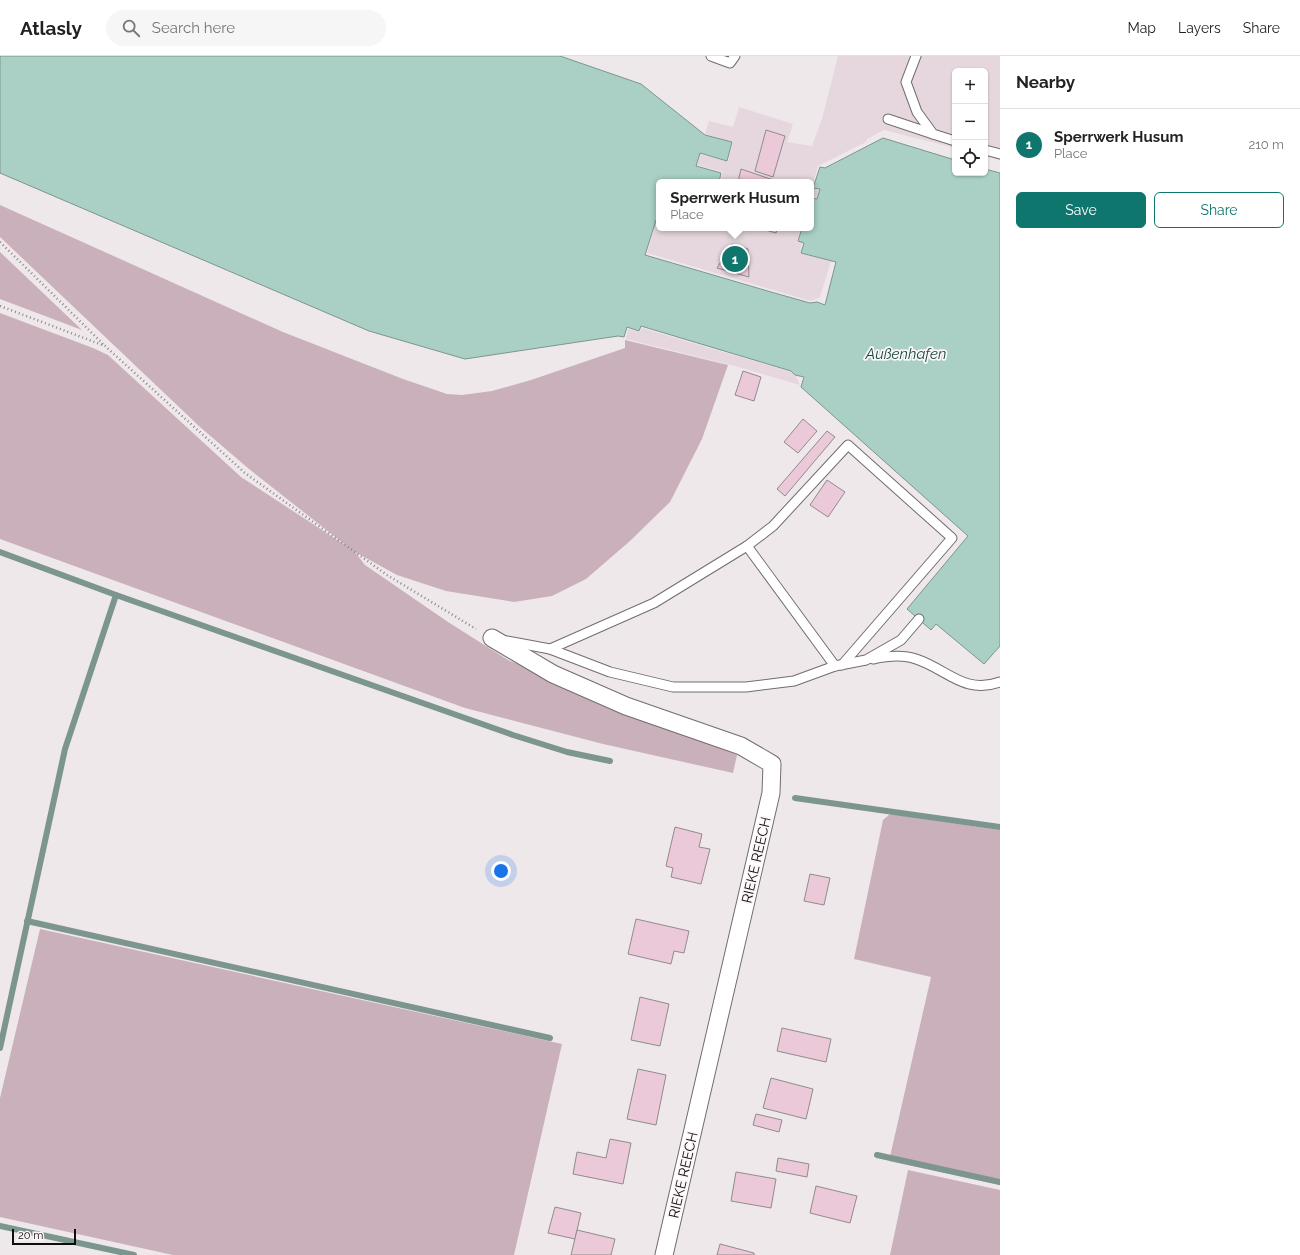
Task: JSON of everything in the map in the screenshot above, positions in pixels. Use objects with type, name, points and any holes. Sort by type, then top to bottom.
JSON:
[{"type":"street","name":"RIEKE REECH","points":[[492,638],[553,674],[626,706],[741,746],[772,764],[771,793],[664,1255]]},
{"type":"lane","points":[[711,56],[730,63],[735,56]]},
{"type":"lane","points":[[916,56],[906,82],[916,112],[933,134]]},
{"type":"lane","points":[[888,119],[952,140]]},
{"type":"lane","points":[[988,151],[1000,154]]},
{"type":"lane","points":[[550,649],[654,603],[747,546],[773,526],[848,446],[952,538],[838,666]]},
{"type":"lane","points":[[747,546],[838,666]]},
{"type":"lane","points":[[866,660],[901,640],[919,619]]},
{"type":"lane","points":[[492,638],[550,649],[610,672],[673,687],[746,687],[794,681],[838,666],[888,656],[916,658],[954,679],[967,684],[990,686],[1000,682]]},
{"type":"path","points":[[0,242],[105,346],[244,473],[387,575],[492,638]]},
{"type":"path","points":[[0,306],[105,346]]},
{"type":"shaded area","points":[[838,56],[1000,56],[1000,160],[988,157],[988,68],[952,68],[952,147],[884,130],[867,139],[866,142],[818,166],[814,181],[814,179],[721,179],[723,172],[697,165],[700,154],[728,162],[733,142],[705,134],[709,121],[733,127],[739,107],[793,124],[787,142],[812,146],[822,119]]},
{"type":"shaded area","points":[[814,189],[819,190],[817,198],[814,197]]},
{"type":"shaded area","points":[[0,205],[283,332],[403,379],[447,394],[462,395],[492,391],[531,380],[625,348],[625,340],[728,365],[702,439],[670,502],[630,541],[586,579],[552,596],[514,602],[446,591],[397,575],[355,552],[365,565],[448,622],[508,660],[737,755],[733,773],[603,744],[465,708],[0,539],[0,313],[108,355],[241,477],[348,547],[249,469],[200,427],[0,237]]},
{"type":"shaded area","points":[[656,223],[656,231],[800,231],[797,241],[802,243],[800,253],[831,261],[820,297],[811,301],[647,253]]},
{"type":"shaded area","points":[[0,252],[82,330],[0,299]]},
{"type":"shaded area","points":[[642,328],[791,372],[796,376],[800,385],[735,366],[626,339],[628,329],[640,332]]},
{"type":"shaded area","points":[[890,814],[1000,830],[1000,1185],[889,1161],[931,977],[854,959],[883,820]]},
{"type":"shaded area","points":[[40,929],[562,1044],[514,1255],[173,1255],[0,1217],[0,1098]]},
{"type":"shaded area","points":[[908,1170],[1000,1190],[1000,1255],[890,1255]]},
{"type":"water","name":"Außenhafen","points":[[0,56],[560,56],[641,84],[705,135],[732,142],[727,161],[700,153],[696,166],[721,173],[720,179],[656,179],[656,220],[645,255],[810,303],[817,302],[825,305],[836,262],[801,253],[804,243],[798,241],[801,231],[814,231],[814,198],[817,199],[820,189],[814,188],[814,185],[820,167],[825,168],[883,138],[952,159],[952,176],[988,176],[988,170],[1000,173],[1000,646],[984,664],[936,624],[931,630],[907,609],[968,536],[801,387],[804,377],[795,375],[791,371],[641,326],[639,331],[627,327],[624,337],[618,336],[465,359],[369,331],[0,173]]},
{"type":"building","points":[[766,130],[785,136],[773,177],[755,171]]},
{"type":"building","points":[[741,169],[770,179],[739,179]]},
{"type":"building","points":[[732,244],[748,249],[749,277],[717,268]]},
{"type":"building","points":[[743,371],[761,377],[754,401],[735,395]]},
{"type":"building","points":[[803,419],[817,431],[798,453],[784,442]]},
{"type":"building","points":[[827,431],[835,437],[785,496],[777,489]]},
{"type":"building","points":[[827,480],[845,492],[828,517],[810,505]]},
{"type":"building","points":[[675,827],[702,834],[699,847],[710,849],[701,884],[671,877],[673,868],[666,866]]},
{"type":"building","points":[[810,874],[830,878],[824,905],[804,901]]},
{"type":"building","points":[[636,919],[689,931],[684,953],[674,951],[671,964],[628,954]]},
{"type":"building","points":[[640,997],[669,1004],[660,1046],[631,1040]]},
{"type":"building","points":[[782,1028],[831,1039],[826,1062],[777,1051]]},
{"type":"building","points":[[638,1069],[666,1075],[656,1125],[627,1119]]},
{"type":"building","points":[[771,1078],[813,1089],[806,1119],[763,1108]]},
{"type":"building","points":[[756,1114],[782,1120],[779,1132],[753,1125]]},
{"type":"building","points":[[610,1139],[631,1143],[623,1184],[573,1174],[577,1152],[606,1158]]},
{"type":"building","points":[[778,1158],[809,1164],[807,1177],[776,1171]]},
{"type":"building","points":[[736,1172],[776,1179],[771,1208],[731,1201]]},
{"type":"building","points":[[816,1186],[857,1196],[850,1223],[810,1213]]},
{"type":"building","points":[[555,1207],[581,1213],[575,1239],[548,1233]]},
{"type":"building","points":[[577,1230],[615,1239],[611,1255],[571,1255]]},
{"type":"building","points":[[720,1244],[754,1253],[754,1255],[717,1255]]},
{"type":"waterway","points":[[0,552],[116,595],[513,735],[567,752],[610,761]]},
{"type":"waterway","points":[[0,1048],[65,749],[116,595]]},
{"type":"waterway","points":[[795,798],[1000,827]]},
{"type":"waterway","points":[[27,921],[550,1038]]},
{"type":"waterway","points":[[877,1155],[1000,1182]]},
{"type":"waterway","points":[[0,1226],[134,1255]]},
{"type":"place","name":"Sperrwerk Husum","points":[[735,259]]}]
